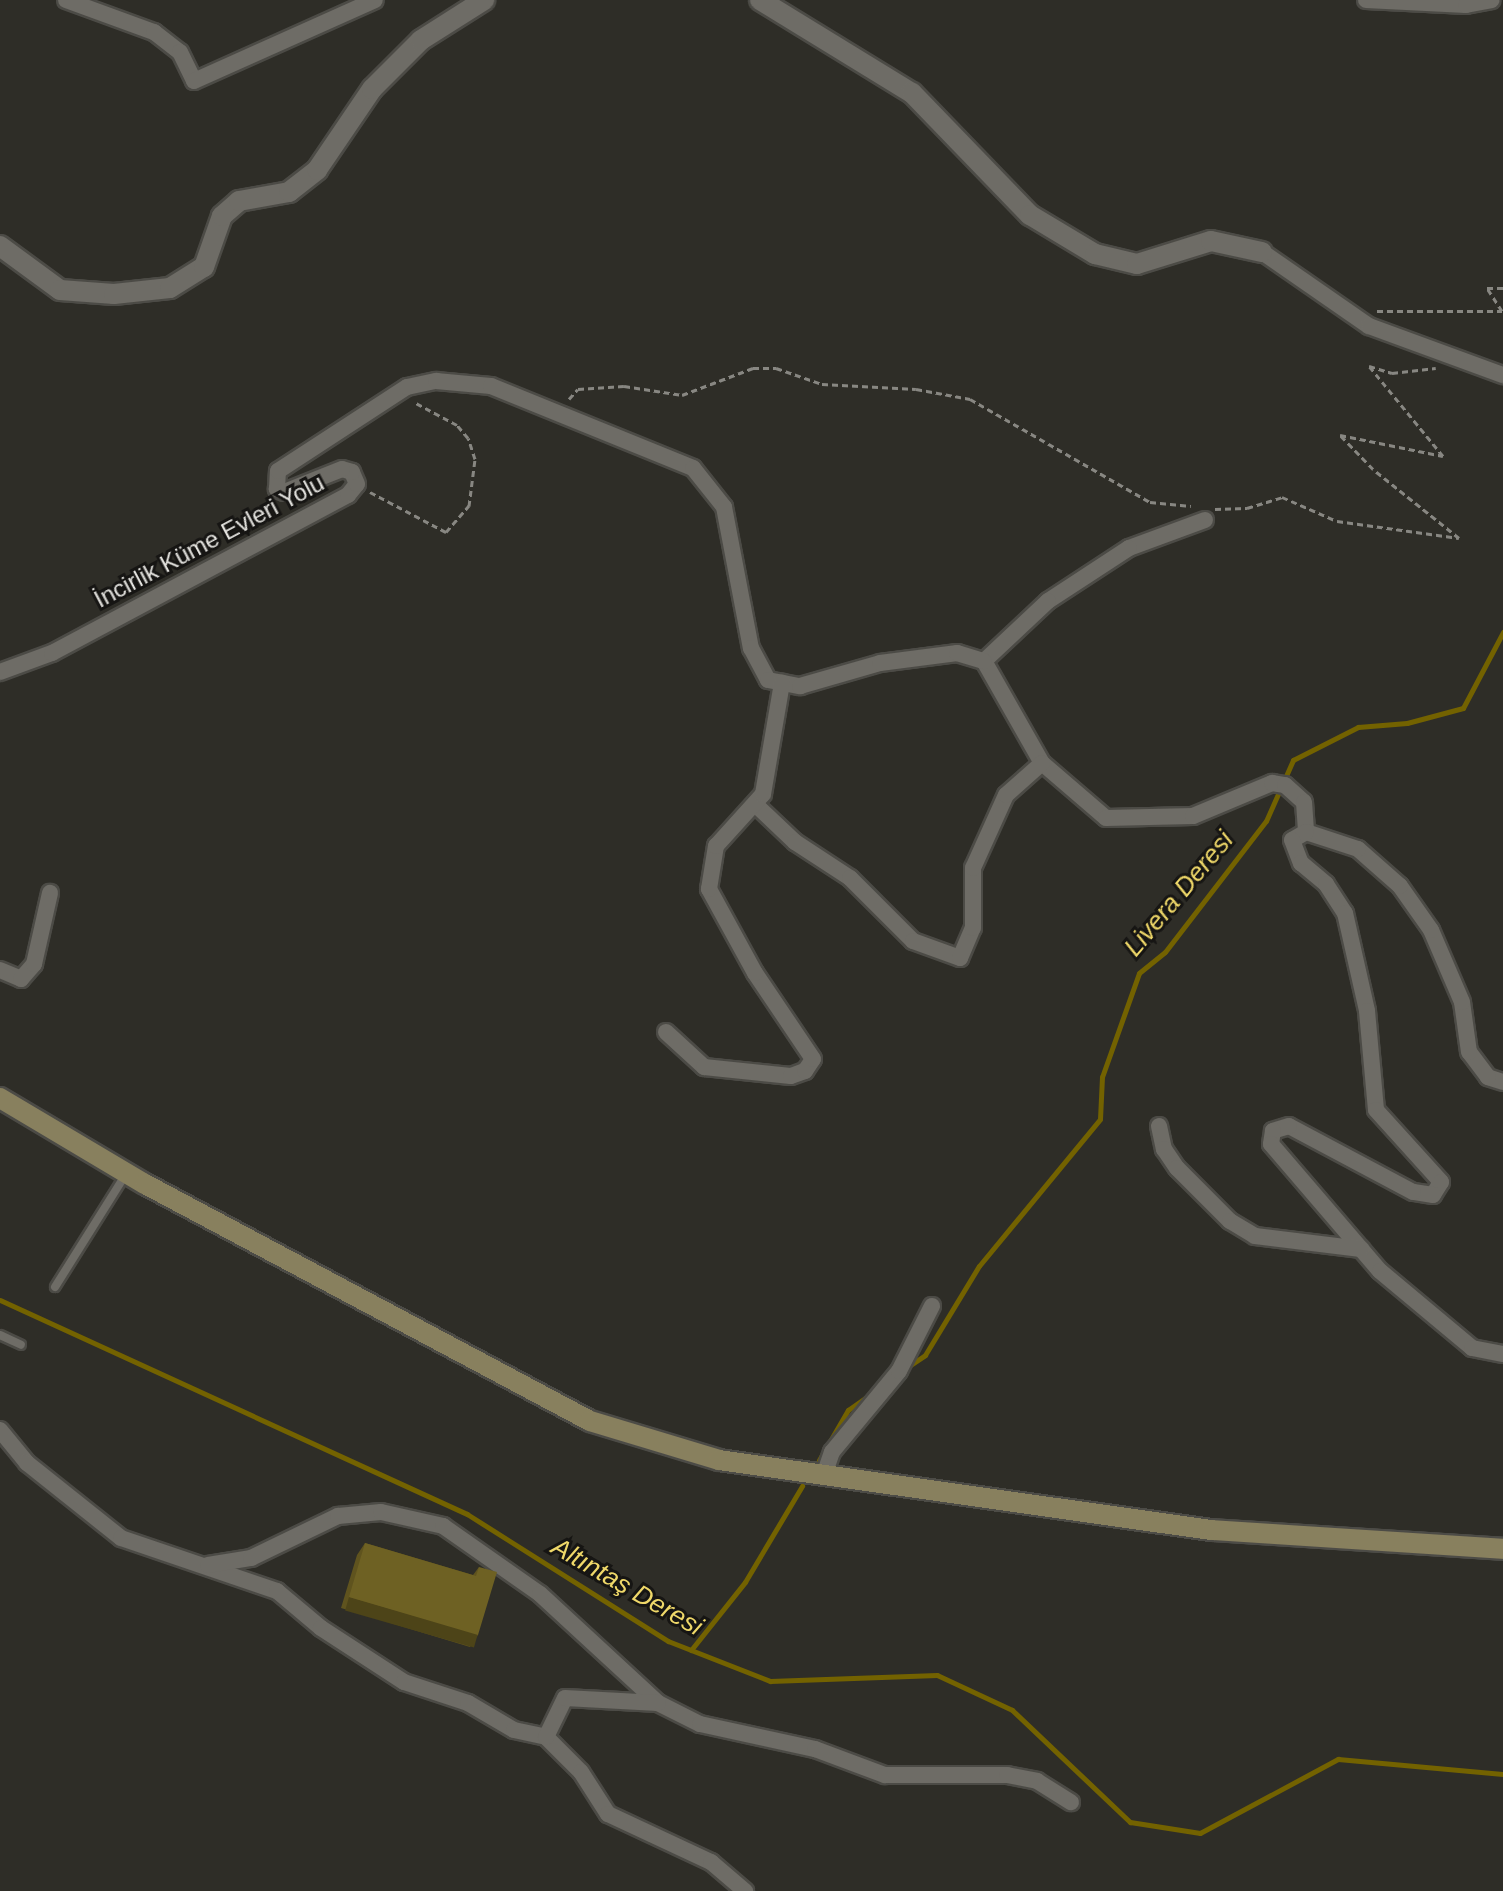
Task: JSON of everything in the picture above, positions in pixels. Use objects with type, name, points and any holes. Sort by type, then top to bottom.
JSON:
[{"type":"main road","points":[[0,1098],[126,1173],[590,1421],[719,1460],[1212,1530],[1503,1549]]},
{"type":"street","points":[[66,0],[154,32],[180,52],[194,81],[375,0]]},
{"type":"street","points":[[0,246],[60,290],[114,294],[170,288],[204,267],[222,216],[239,201],[289,192],[317,170],[372,89],[421,40],[484,0]]},
{"type":"street","points":[[760,0],[912,93],[1030,215],[1095,254],[1137,264],[1211,241],[1262,252],[1369,326],[1503,375]]},
{"type":"street","points":[[1366,0],[1466,5],[1492,0]]},
{"type":"street","name":"İncirlik Küme Evleri Yolu","points":[[0,672],[52,653],[348,495],[357,484],[352,472],[342,469],[284,492],[277,489],[278,471],[407,387],[436,381],[491,386],[693,468],[724,507],[751,648],[768,680],[782,683]]},
{"type":"street","points":[[984,661],[1048,601],[1118,555],[1203,512]]},
{"type":"street","points":[[666,1032],[704,1067],[791,1076],[805,1071],[813,1059],[755,973],[709,889],[716,846],[763,794],[782,683],[800,686],[880,663],[957,653],[984,661],[1042,763],[1106,818],[1193,816],[1272,783],[1282,784],[1304,802],[1306,832]]},
{"type":"street","points":[[756,805],[795,842],[850,878],[913,941],[960,958],[973,928],[973,868],[1006,795],[1042,763]]},
{"type":"street","points":[[1503,1082],[1488,1077],[1469,1052],[1462,1002],[1431,930],[1400,886],[1358,849],[1306,832],[1292,840],[1301,863],[1326,884],[1345,913],[1367,1011],[1376,1110],[1441,1182],[1433,1195],[1413,1192],[1289,1126],[1273,1131],[1271,1144],[1289,1169],[1361,1249],[1472,1348],[1503,1354]]},
{"type":"street","points":[[0,970],[21,979],[34,964],[50,893]]},
{"type":"street","points":[[1159,1126],[1164,1149],[1177,1168],[1242,1228],[1255,1236],[1361,1249]]},
{"type":"street","points":[[824,1475],[832,1452],[899,1371],[932,1306]]},
{"type":"street","points":[[0,1430],[27,1463],[121,1538],[208,1565],[277,1591],[321,1628],[404,1682],[468,1703],[514,1730],[546,1737],[581,1772],[608,1814],[711,1862],[745,1891]]},
{"type":"street","points":[[208,1565],[251,1558],[338,1516],[381,1512],[443,1526],[540,1594],[658,1703],[700,1724],[815,1749],[885,1775],[1007,1775],[1037,1781],[1071,1802]]},
{"type":"street","points":[[546,1737],[565,1698],[658,1703]]},
{"type":"lane","points":[[55,1287],[126,1173]]},
{"type":"lane","points":[[0,1335],[21,1345]]},
{"type":"path","points":[[1369,311],[1502,311],[1487,288],[1503,288]]},
{"type":"path","points":[[542,409],[566,403],[578,389],[624,386],[682,395],[753,368],[776,368],[834,386],[916,389],[970,399],[1150,502],[1203,512],[1247,508],[1282,497],[1337,521],[1459,538],[1373,469],[1340,435],[1443,456],[1369,366],[1392,373],[1440,368],[1429,361]]},
{"type":"building","points":[[365,1543],[476,1576],[479,1567],[497,1572],[478,1635],[349,1597]]},
{"type":"waterway","name":"Livera Deresi","points":[[906,1368],[925,1355],[979,1266],[1100,1119],[1102,1077],[1139,973],[1165,952],[1266,821],[1293,760],[1358,727],[1407,723],[1463,708],[1503,632]]},
{"type":"waterway","name":"Altıntaş Deresi","points":[[0,1300],[467,1514],[668,1641],[770,1681],[937,1675],[1012,1710],[1130,1822],[1200,1833],[1338,1759],[1503,1774]]},
{"type":"waterway","name":"Livera Deresi","points":[[819,1460],[848,1410],[872,1393]]},
{"type":"waterway","name":"Livera Deresi","points":[[691,1650],[745,1582],[802,1486]]}]
